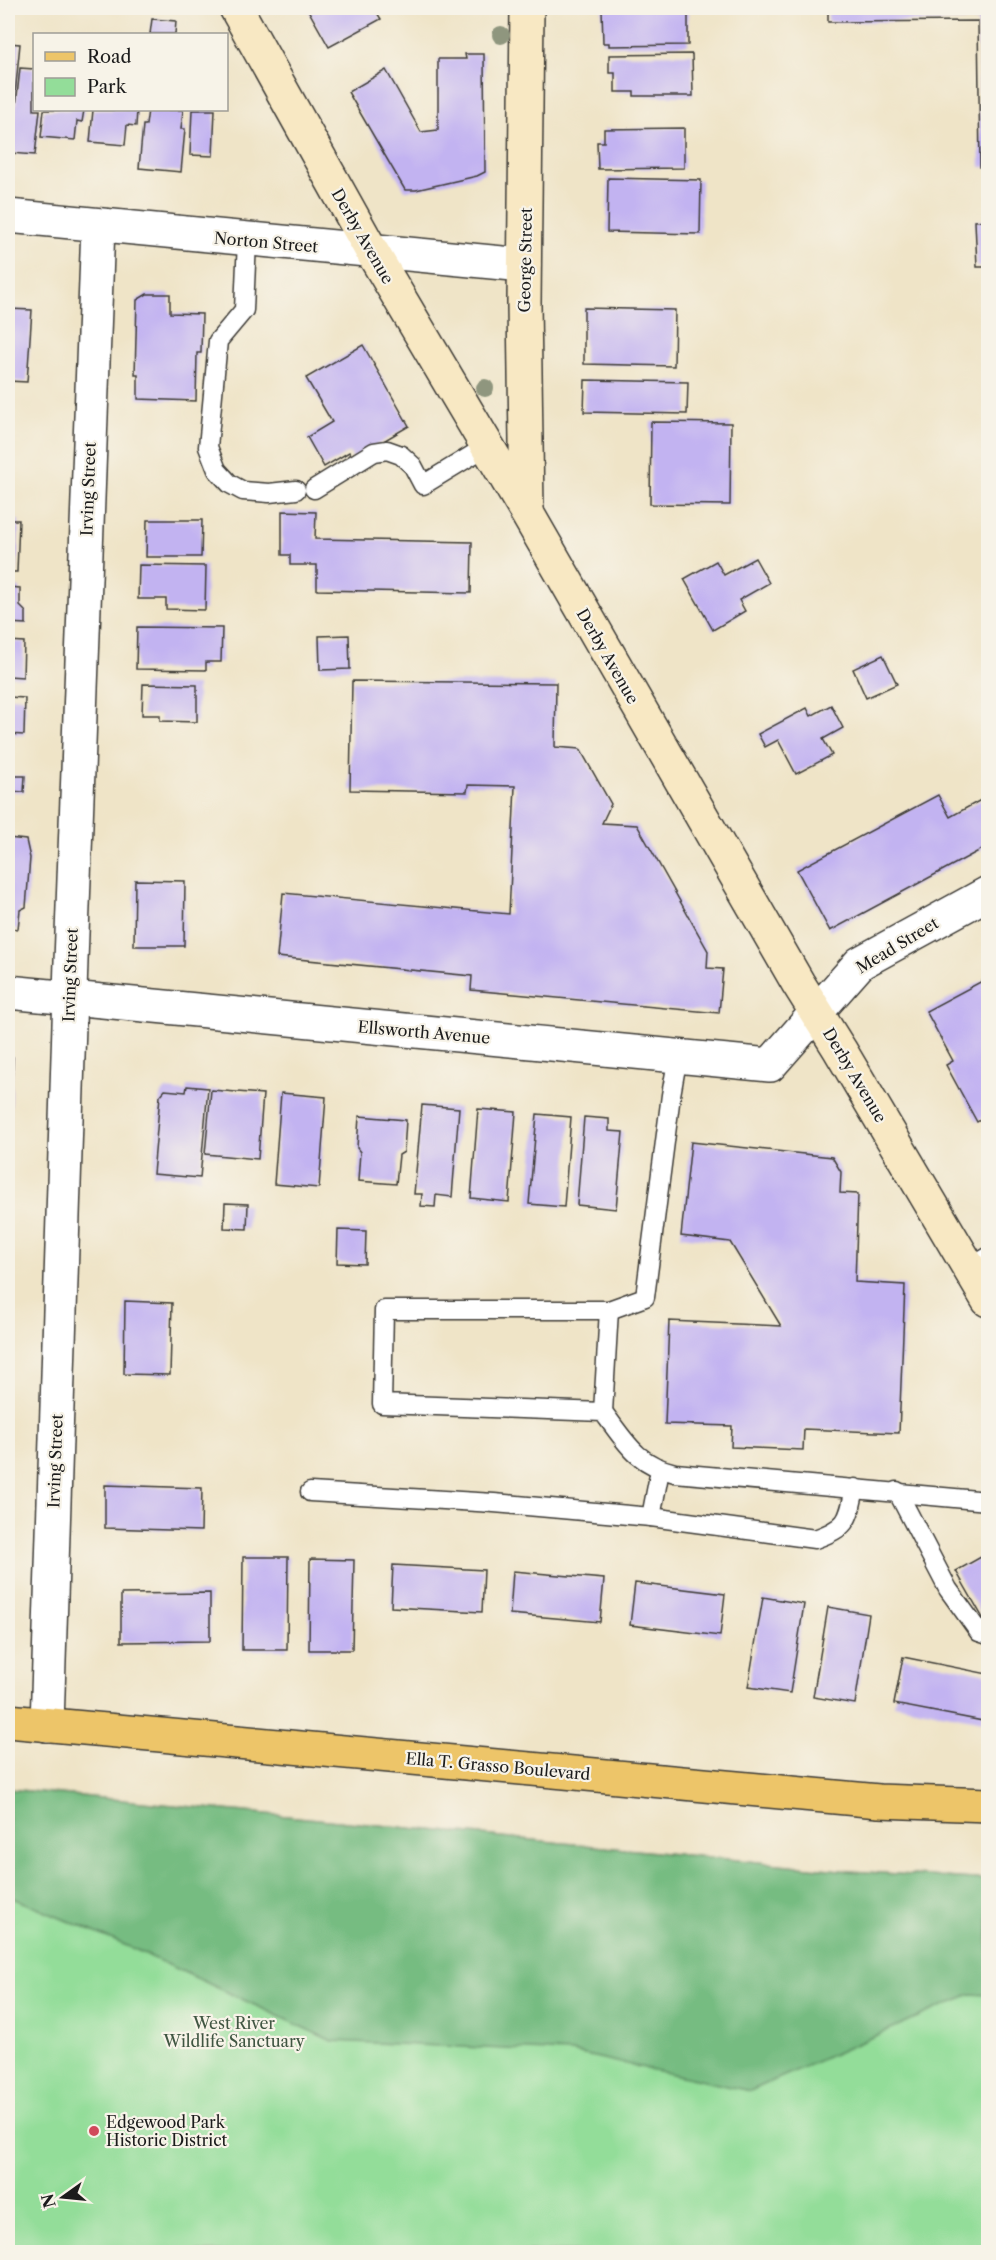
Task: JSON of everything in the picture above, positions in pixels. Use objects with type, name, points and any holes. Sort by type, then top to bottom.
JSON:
[{"type":"main road","name":"Derby Avenue","points":[[236,8],[371,250],[527,513],[798,984],[979,1262],[988,1300]]},
{"type":"main road","name":"George Street","points":[[527,8],[524,265],[527,513]]},
{"type":"main road","name":"Ella T. Grasso Boulevard","points":[[8,1721],[879,1801],[988,1805]]},
{"type":"street","name":"Norton Street","points":[[8,216],[524,265]]},
{"type":"street","name":"Irving Street","points":[[47,1725],[98,226]]},
{"type":"street","name":"Mead Street","points":[[816,1011],[860,963],[988,893]]},
{"type":"street","name":"Ellsworth Avenue","points":[[8,992],[770,1065],[816,1011]]},
{"type":"lane","points":[[248,240],[244,310],[218,341],[208,447],[217,470],[230,484],[243,491],[269,493],[305,490],[374,452],[387,450],[401,455],[413,466],[423,485],[488,446]]},
{"type":"lane","points":[[603,1412],[382,1404],[384,1310],[609,1310],[645,1297],[678,1056]]},
{"type":"lane","points":[[609,1310],[603,1412],[635,1455],[660,1470],[988,1501]]},
{"type":"lane","points":[[651,1517],[660,1470]]},
{"type":"lane","points":[[310,1492],[494,1503],[651,1517],[814,1539],[836,1531],[849,1517],[855,1488]]},
{"type":"lane","points":[[897,1491],[948,1590],[979,1632],[988,1635]]},
{"type":"green space","name":"West River Wildlife Sanctuary","points":[[8,1789],[850,1871],[988,1880],[988,2252],[8,2252]]},
{"type":"green space","points":[[8,1789],[850,1871],[988,1880],[988,1995],[970,1994],[750,2091],[571,2052],[332,2041],[132,1948],[8,1896]]},
{"type":"building","points":[[307,8],[374,8],[381,19],[329,47]]},
{"type":"building","points":[[688,8],[688,45],[609,46],[609,43],[603,43],[602,9]]},
{"type":"building","points":[[828,8],[988,8],[988,167],[980,167],[978,21],[828,22]]},
{"type":"building","points":[[152,19],[176,21],[175,33],[150,33]]},
{"type":"building","points":[[8,43],[20,44],[12,125],[8,124]]},
{"type":"building","points":[[465,54],[484,54],[485,172],[477,176],[416,190],[405,190],[348,92],[386,70],[421,132],[438,130],[438,59],[466,59]]},
{"type":"building","points":[[692,54],[693,96],[634,96],[634,92],[615,92],[615,73],[609,73],[609,55]]},
{"type":"building","points":[[20,68],[33,69],[33,111],[40,111],[35,155],[11,153]]},
{"type":"building","points":[[44,111],[84,111],[82,122],[77,121],[75,140],[41,137]]},
{"type":"building","points":[[93,111],[137,111],[136,126],[127,125],[125,145],[90,142]]},
{"type":"building","points":[[148,111],[183,111],[181,129],[185,129],[181,172],[139,168],[143,125],[146,125]]},
{"type":"building","points":[[192,111],[215,111],[213,156],[190,155]]},
{"type":"building","points":[[684,128],[684,168],[598,169],[597,142],[604,142],[604,129]]},
{"type":"building","points":[[608,178],[701,180],[700,234],[607,232]]},
{"type":"building","points":[[988,220],[988,267],[977,267],[975,221]]},
{"type":"building","points":[[147,294],[170,294],[170,313],[202,314],[201,353],[197,353],[196,401],[138,399],[138,375],[135,375],[137,300]]},
{"type":"building","points":[[584,308],[675,310],[674,366],[584,364]]},
{"type":"building","points":[[8,309],[32,310],[27,382],[8,381]]},
{"type":"building","points":[[363,345],[409,426],[353,459],[349,452],[324,467],[307,437],[332,422],[306,378]]},
{"type":"building","points":[[585,380],[688,382],[687,414],[584,412]]},
{"type":"building","points":[[651,422],[731,423],[730,505],[650,504]]},
{"type":"building","points":[[282,511],[316,512],[315,539],[472,542],[471,593],[317,590],[317,565],[290,565],[290,555],[282,555]]},
{"type":"building","points":[[8,520],[19,520],[17,572],[8,572]]},
{"type":"building","points":[[147,520],[202,520],[201,557],[146,557]]},
{"type":"building","points":[[755,558],[769,583],[739,600],[745,611],[713,630],[684,579],[716,561],[724,575]]},
{"type":"building","points":[[139,565],[206,566],[205,610],[166,609],[166,599],[138,599]]},
{"type":"building","points":[[8,587],[20,588],[20,606],[26,612],[26,624],[8,623]]},
{"type":"building","points":[[137,627],[222,628],[221,662],[206,662],[206,670],[136,669]]},
{"type":"building","points":[[349,635],[350,669],[320,670],[319,636]]},
{"type":"building","points":[[8,641],[24,642],[23,677],[8,676]]},
{"type":"building","points":[[883,655],[897,684],[866,698],[853,669]]},
{"type":"building","points":[[352,681],[556,683],[555,747],[580,749],[611,804],[602,823],[637,825],[708,951],[707,968],[723,969],[719,1013],[471,990],[472,976],[277,957],[283,893],[509,914],[515,786],[468,785],[467,792],[350,790]]},
{"type":"building","points":[[143,684],[197,685],[197,722],[160,721],[160,715],[142,715]]},
{"type":"building","points":[[8,697],[25,698],[24,735],[8,734]]},
{"type":"building","points":[[831,705],[843,728],[823,739],[832,755],[796,774],[778,740],[765,747],[758,734],[807,708],[811,716]]},
{"type":"building","points":[[8,750],[12,751],[10,776],[25,776],[24,792],[8,791]]},
{"type":"building","points":[[938,795],[950,817],[988,796],[988,846],[830,931],[797,870]]},
{"type":"building","points":[[8,838],[26,840],[30,858],[26,907],[20,910],[18,929],[8,928]]},
{"type":"building","points":[[135,880],[185,881],[184,946],[134,946]]},
{"type":"building","points":[[984,980],[988,990],[988,1128],[983,1118],[977,1122],[946,1065],[953,1061],[926,1011]]},
{"type":"building","points":[[8,1057],[13,1057],[10,1134],[8,1134]]},
{"type":"building","points":[[187,1086],[208,1088],[200,1178],[153,1174],[160,1096],[165,1090],[186,1092]]},
{"type":"building","points":[[211,1090],[263,1094],[258,1159],[205,1154]]},
{"type":"building","points":[[281,1093],[326,1097],[319,1188],[274,1184]]},
{"type":"building","points":[[422,1105],[459,1108],[452,1197],[436,1195],[435,1207],[421,1206],[422,1194],[414,1194]]},
{"type":"building","points":[[478,1109],[516,1112],[509,1202],[471,1198]]},
{"type":"building","points":[[537,1114],[571,1117],[564,1207],[529,1204]]},
{"type":"building","points":[[359,1116],[406,1120],[404,1152],[399,1155],[396,1184],[358,1181]]},
{"type":"building","points":[[584,1117],[609,1119],[609,1131],[623,1132],[616,1209],[577,1205]]},
{"type":"building","points":[[691,1142],[832,1157],[841,1172],[840,1193],[858,1194],[855,1282],[905,1285],[899,1433],[804,1429],[803,1450],[731,1447],[732,1426],[665,1424],[669,1321],[781,1326],[730,1242],[681,1236]]},
{"type":"building","points":[[225,1203],[248,1204],[247,1229],[224,1228]]},
{"type":"building","points":[[338,1230],[366,1231],[365,1264],[337,1263]]},
{"type":"building","points":[[125,1301],[172,1303],[170,1375],[124,1374]]},
{"type":"building","points":[[105,1485],[202,1488],[201,1531],[105,1528]]},
{"type":"building","points":[[988,1553],[988,1624],[987,1625],[956,1571]]},
{"type":"building","points":[[243,1557],[288,1557],[287,1650],[242,1650]]},
{"type":"building","points":[[310,1559],[354,1560],[352,1650],[309,1650]]},
{"type":"building","points":[[393,1565],[484,1570],[482,1612],[391,1607]]},
{"type":"building","points":[[513,1571],[604,1579],[600,1622],[510,1614]]},
{"type":"building","points":[[635,1583],[725,1594],[720,1636],[630,1625]]},
{"type":"building","points":[[210,1593],[210,1641],[121,1642],[121,1594]]},
{"type":"building","points":[[763,1597],[804,1604],[790,1693],[748,1687]]},
{"type":"building","points":[[828,1607],[869,1614],[855,1704],[813,1697]]},
{"type":"building","points":[[903,1657],[988,1674],[983,1721],[894,1704]]},
{"type":"place","name":"Edgewood Park Historic District","points":[[94,2131]]}]
